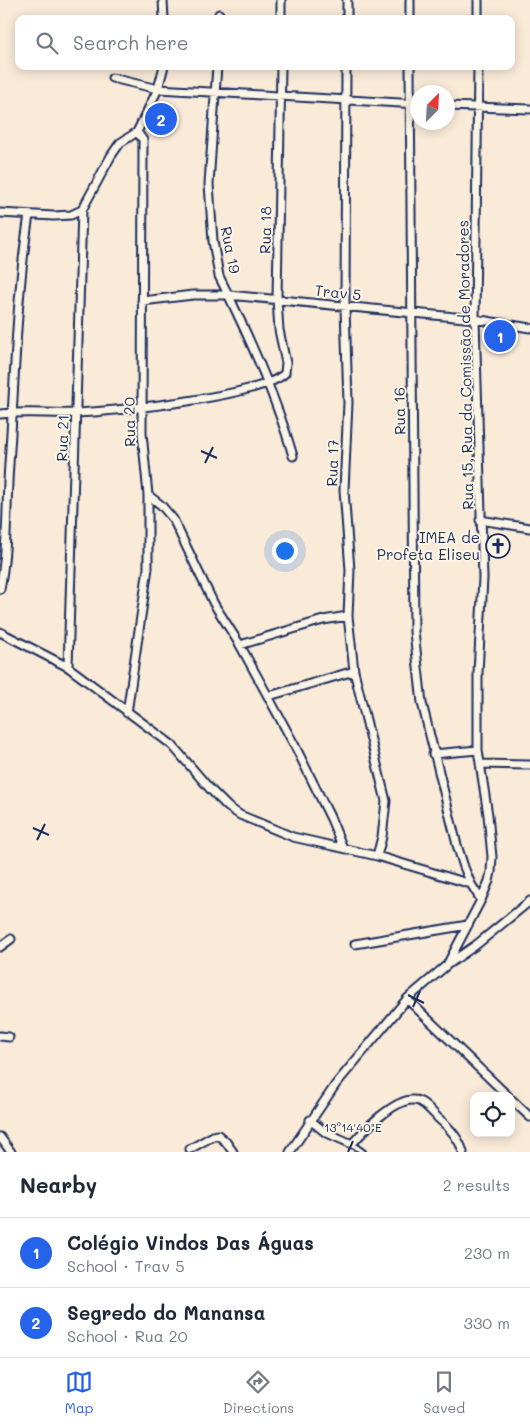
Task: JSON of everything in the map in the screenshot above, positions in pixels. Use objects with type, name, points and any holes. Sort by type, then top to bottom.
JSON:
[{"type":"street","points":[[163,0],[164,15]]},
{"type":"street","points":[[281,0],[281,15]]},
{"type":"street","points":[[347,0],[347,15]]},
{"type":"street","points":[[410,0],[410,15]]},
{"type":"street","points":[[478,0],[478,15]]},
{"type":"street","points":[[0,213],[54,216],[71,215],[82,210],[110,156],[120,143],[137,132],[158,89],[163,70]]},
{"type":"street","name":"Rua 19","points":[[217,70],[209,184],[210,214],[216,263],[219,276],[257,356],[286,430],[293,456]]},
{"type":"street","name":"Rua 18","points":[[268,384],[282,376],[286,369],[279,330],[277,299],[281,70]]},
{"type":"street","name":"Rua 17","points":[[346,70],[348,403],[344,490],[350,570],[348,616],[354,672],[386,801],[382,838],[377,856]]},
{"type":"street","name":"Rua 16","points":[[410,70],[412,85]]},
{"type":"street","name":"Rua 15, Rua da Comissão de Moradores","points":[[447,965],[489,881],[492,857],[478,750],[478,672],[483,578],[475,319],[478,70]]},
{"type":"street","points":[[112,78],[158,89],[410,104]]},
{"type":"street","points":[[455,106],[530,108]]},
{"type":"street","name":"Rua 16","points":[[414,130],[412,313],[414,632],[422,703],[433,754],[457,845],[471,884],[481,900]]},
{"type":"street","name":"Rua 20","points":[[127,713],[148,568],[148,495],[143,454],[142,407],[143,140],[137,132]]},
{"type":"street","name":"Rua 21","points":[[68,667],[82,210]]},
{"type":"street","points":[[0,589],[4,570],[19,290],[29,214]]},
{"type":"street","name":"Trav 5","points":[[142,300],[193,295],[229,295],[475,319],[530,328]]},
{"type":"street","points":[[0,414],[13,412],[77,413],[142,407],[218,396],[268,384]]},
{"type":"street","points":[[148,495],[161,505],[173,519],[214,604],[269,696],[331,819],[343,848]]},
{"type":"street","points":[[480,520],[530,528]]},
{"type":"street","points":[[240,645],[323,620],[348,616]]},
{"type":"street","points":[[0,632],[68,667],[172,745],[210,789],[228,807],[240,815],[293,837],[377,856],[471,884]]},
{"type":"street","points":[[269,696],[354,672]]},
{"type":"street","points":[[433,754],[478,750]]},
{"type":"street","points":[[480,764],[530,765]]},
{"type":"street","points":[[290,1152],[336,1084],[407,999],[447,965],[476,945],[530,902]]},
{"type":"street","points":[[355,944],[468,925]]},
{"type":"street","points":[[0,947],[11,939]]},
{"type":"street","points":[[407,999],[504,1092]]},
{"type":"street","points":[[0,1036],[9,1037]]},
{"type":"street","points":[[310,1120],[325,1132],[352,1144],[363,1131],[391,1108],[405,1100],[415,1099],[424,1104],[449,1127],[463,1152]]},
{"type":"street","points":[[515,1103],[530,1117]]},
{"type":"street","points":[[190,1149],[218,1134],[233,1152]]},
{"type":"street","points":[[0,1137],[11,1152]]},
{"type":"lane","points":[[352,1144],[363,1152]]},
{"type":"place","name":"Segredo do Manansa","points":[[161,119]]},
{"type":"place","name":"Colégio Vindos Das Águas","points":[[500,336]]},
{"type":"place","name":"IMEA de Profeta Eliseu","points":[[498,546]]}]
